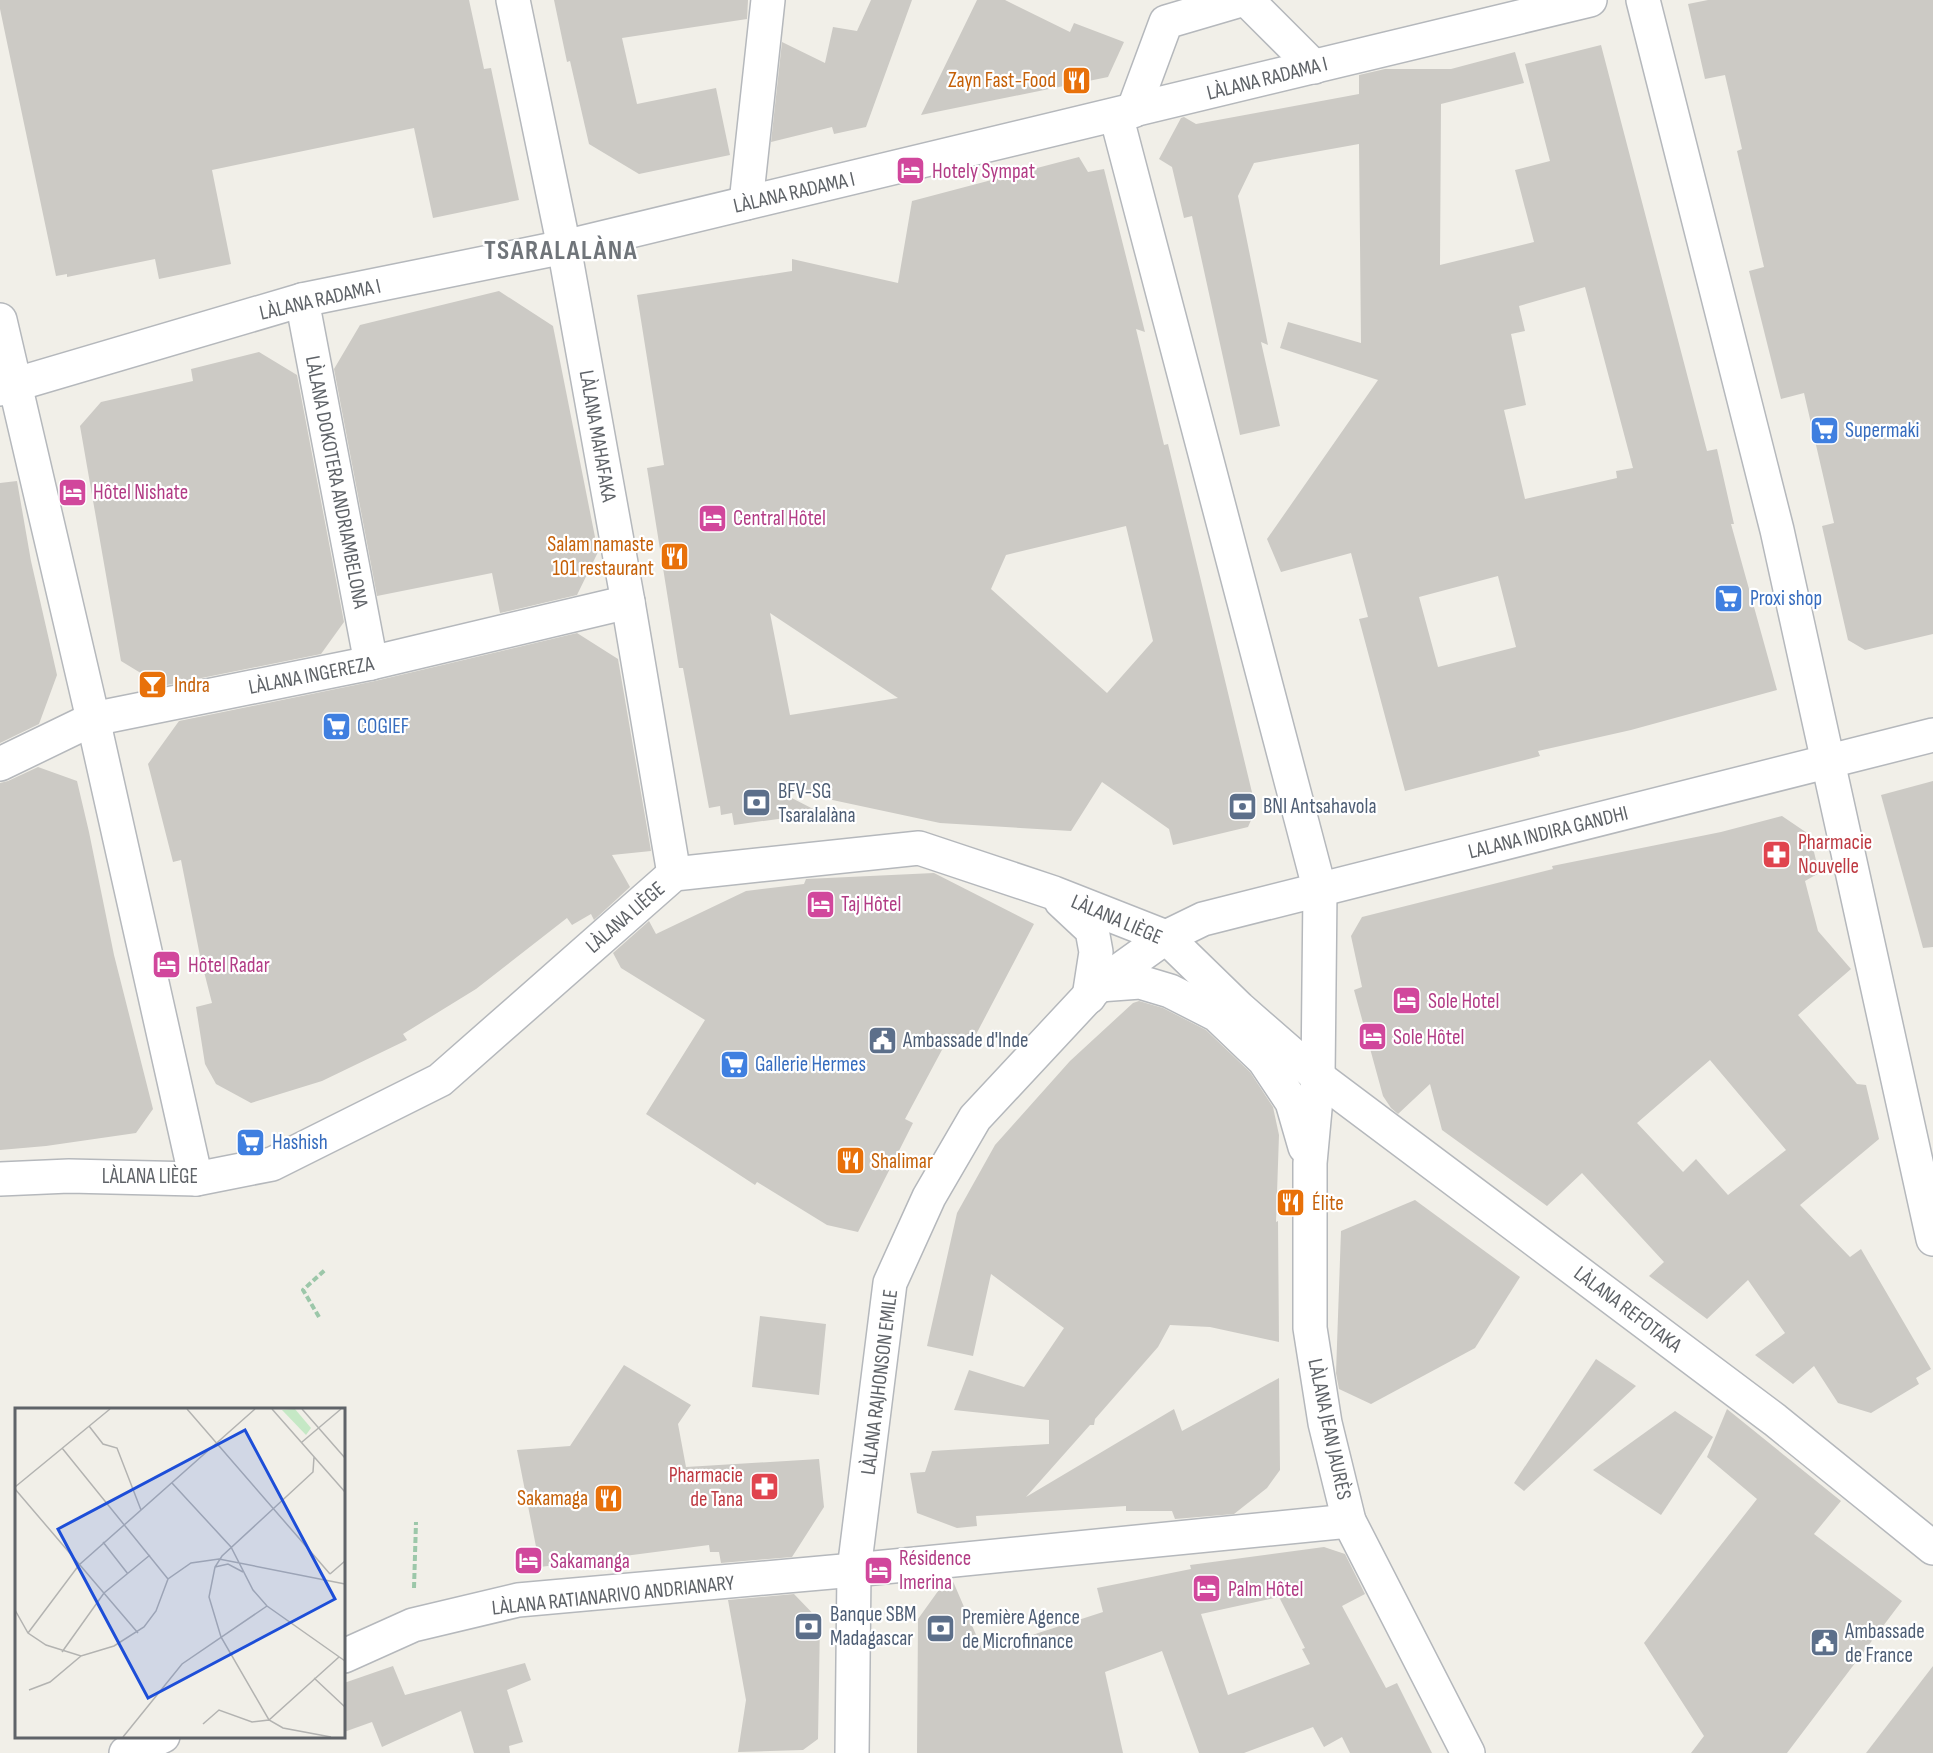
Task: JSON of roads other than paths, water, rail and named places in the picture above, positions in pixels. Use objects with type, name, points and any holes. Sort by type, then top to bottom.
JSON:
[{"type":"street","name":"LÀLANA MAHAFAKA","points":[[513,0],[564,247],[674,874]]},
{"type":"street","points":[[746,203],[768,0]]},
{"type":"street","points":[[1124,113],[1166,22],[1241,0]]},
{"type":"street","points":[[1247,0],[1314,67]]},
{"type":"street","name":"LÀLANA RADAMA I","points":[[7,387],[302,300],[564,247],[1590,0]]},
{"type":"street","points":[[1643,0],[1777,530],[1933,1239]]},
{"type":"street","name":"LÀLANA JEAN JAURÈS","points":[[1124,113],[1320,891],[1318,1077],[1310,1163],[1310,1328],[1325,1423],[1349,1521],[1468,1753]]},
{"type":"street","name":"LÀLANA DOKOTERA ANDRIAMBELONA","points":[[302,300],[371,663]]},
{"type":"street","points":[[0,320],[7,387],[93,719],[196,1179]]},
{"type":"street","name":"LÀLANA INGEREZA","points":[[0,764],[93,719],[371,663],[628,602]]},
{"type":"street","name":"LALANA INDIRA GANDHI","points":[[1166,937],[1203,919],[1933,735]]},
{"type":"street","name":"LÀLANA LIÈGE","points":[[0,1179],[69,1176],[196,1179],[272,1164],[440,1080],[674,874],[919,848],[1054,893],[1166,937],[1239,1008],[1318,1077]]},
{"type":"street","points":[[1054,893],[1092,930],[1096,952],[1094,991],[1140,982],[1170,991],[1217,1015],[1264,1060],[1292,1102],[1310,1163]]},
{"type":"street","name":"LÀLANA RAJHONSON EMILE","points":[[852,1753],[854,1570],[890,1283],[929,1197],[975,1118],[1094,991],[1166,937]]},
{"type":"street","name":"LÀLANA REFOTAKA","points":[[1318,1077],[1775,1420],[1933,1548]]},
{"type":"street","name":"LÀLANA RATIANARIVO ANDRIANARY","points":[[345,1656],[413,1625],[518,1600],[854,1570],[1349,1521]]},
{"type":"street","points":[[126,1753],[161,1738]]},
{"type":"place","name":"Zayn Fast-Food","points":[[1077,80]]},
{"type":"place","name":"Hotely Sympat","points":[[911,171]]},
{"type":"place","name":"Supermaki","points":[[1824,430]]},
{"type":"place","name":"Hôtel Nishate","points":[[72,492]]},
{"type":"place","name":"Central Hôtel","points":[[712,518]]},
{"type":"place","name":"Salam namaste 101 restaurant","points":[[675,556]]},
{"type":"place","name":"Proxi shop","points":[[1729,598]]},
{"type":"place","name":"Indra","points":[[153,685]]},
{"type":"place","name":"COGIEF","points":[[336,726]]},
{"type":"place","name":"BFV-SG Tsaralalàna","points":[[757,803]]},
{"type":"place","name":"BNI Antsahavola","points":[[1242,806]]},
{"type":"place","name":"Pharmacie Nouvelle","points":[[1777,854]]},
{"type":"place","name":"Taj Hôtel","points":[[820,904]]},
{"type":"place","name":"Hôtel Radar","points":[[167,965]]},
{"type":"place","name":"Sole Hotel","points":[[1407,1001]]},
{"type":"place","name":"Sole Hôtel","points":[[1372,1037]]},
{"type":"place","name":"Ambassade d'Inde","points":[[882,1040]]},
{"type":"place","name":"Gallerie Hermes","points":[[734,1064]]},
{"type":"place","name":"Hashish","points":[[251,1142]]},
{"type":"place","name":"Shalimar","points":[[850,1161]]},
{"type":"place","name":"Élite","points":[[1291,1203]]},
{"type":"place","name":"Pharmacie de Tana","points":[[764,1487]]},
{"type":"place","name":"Sakamaga","points":[[609,1498]]},
{"type":"place","name":"Sakamanga","points":[[529,1561]]},
{"type":"place","name":"Résidence Imerina","points":[[878,1570]]},
{"type":"place","name":"Palm Hôtel","points":[[1207,1589]]},
{"type":"place","name":"Banque SBM Madagascar","points":[[809,1626]]},
{"type":"place","name":"Première Agence de Microfinance","points":[[941,1629]]},
{"type":"place","name":"Ambassade de France","points":[[1824,1643]]},
{"type":"district","name":"TSARALALÀNA","points":[[561,250]]}]
